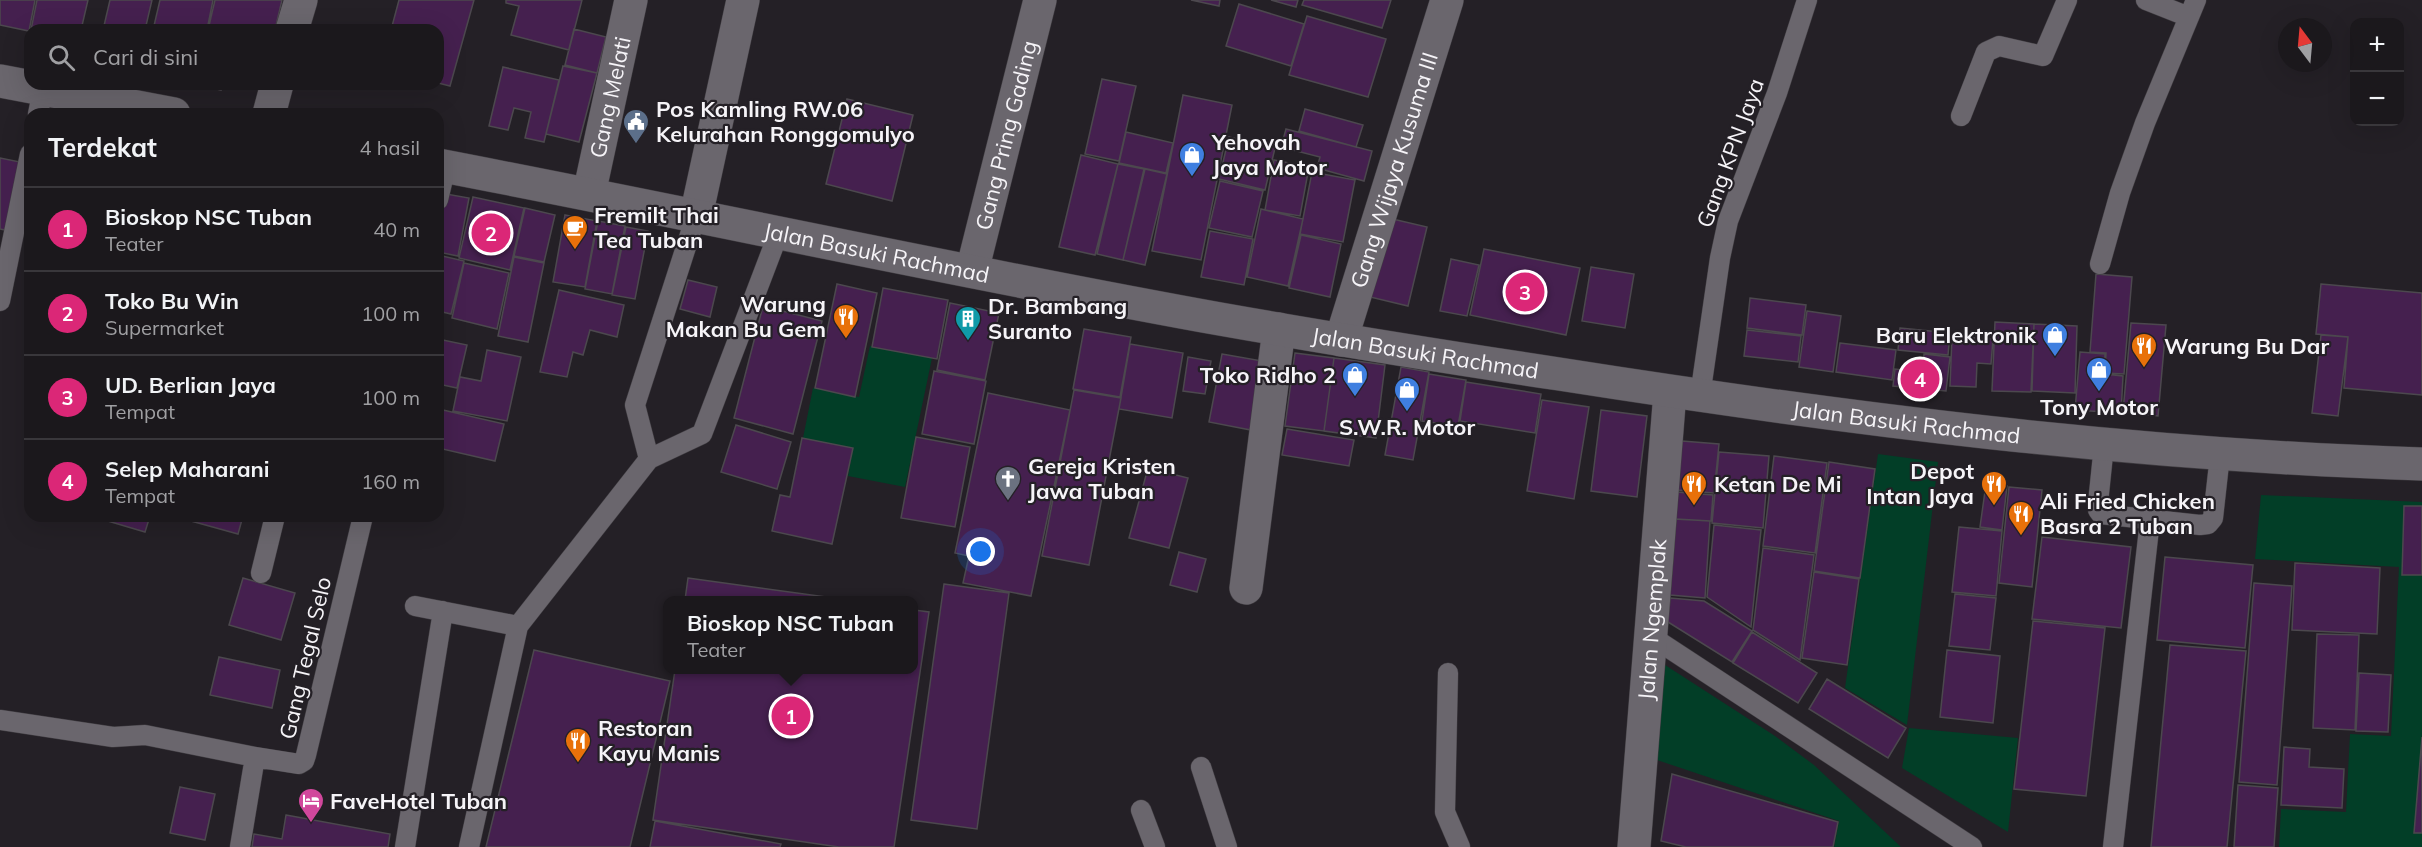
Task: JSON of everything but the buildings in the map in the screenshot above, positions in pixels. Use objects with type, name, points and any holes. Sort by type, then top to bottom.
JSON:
[{"type":"main road","points":[[294,24],[301,0]]},
{"type":"main road","name":"Gang Melati","points":[[589,194],[631,0]]},
{"type":"main road","points":[[696,216],[743,0]]},
{"type":"main road","name":"Gang Pring Gading","points":[[972,271],[1040,0]]},
{"type":"main road","name":"Gang Wijaya Kusuma III","points":[[1341,340],[1447,0]]},
{"type":"main road","points":[[0,81],[41,102],[108,108]]},
{"type":"main road","points":[[271,108],[275,90]]},
{"type":"main road","name":"Jalan Basuki Rachmad","points":[[444,165],[972,271],[1279,329],[1685,394],[1892,423],[2104,445],[2220,455],[2422,464]]},
{"type":"main road","points":[[1246,588],[1279,329]]},
{"type":"main road","name":"Jalan Ngemplak","points":[[1634,847],[1649,634],[1685,394]]},
{"type":"lane","name":"Gang KPN Jaya","points":[[1685,394],[1728,221],[1777,93],[1808,0]]},
{"type":"lane","points":[[1961,116],[1986,52],[1999,46],[2043,56],[2067,0]]},
{"type":"lane","points":[[2100,264],[2120,193],[2145,123],[2193,8],[2146,0]]},
{"type":"lane","points":[[0,301],[24,183]]},
{"type":"lane","points":[[649,459],[635,405],[696,216]]},
{"type":"lane","points":[[469,847],[518,626],[649,459],[702,434],[779,232]]},
{"type":"lane","points":[[2104,445],[2098,510],[2104,515],[2200,525],[2211,523],[2214,513],[2220,455]]},
{"type":"lane","points":[[2113,847],[2150,520]]},
{"type":"lane","points":[[261,573],[274,522]]},
{"type":"lane","name":"Gang Tegal Selo","points":[[0,720],[113,737],[145,735],[296,765],[304,761],[362,522]]},
{"type":"lane","points":[[415,606],[518,626]]},
{"type":"lane","points":[[405,847],[443,611]]},
{"type":"lane","points":[[1649,634],[1972,847]]},
{"type":"lane","points":[[1448,673],[1445,812],[1460,847]]},
{"type":"lane","points":[[240,847],[255,757]]},
{"type":"lane","points":[[1201,767],[1227,847]]},
{"type":"lane","points":[[1141,810],[1155,847]]},
{"type":"green space","points":[[870,346],[932,358],[905,487],[848,476],[853,449],[803,438],[813,388],[859,397]]},
{"type":"green space","points":[[1878,454],[1938,462],[1907,725],[1845,688]]},
{"type":"green space","points":[[2261,495],[2422,502],[2422,847],[2279,847],[2281,809],[2346,812],[2350,734],[2391,736],[2399,567],[2255,559]]},
{"type":"green space","points":[[1662,663],[1775,736],[1814,765],[1901,847],[1834,847],[1839,821],[1657,760]]},
{"type":"green space","points":[[1909,728],[2018,738],[2008,832],[1902,768]]},
{"type":"place","name":"Pos Kamling RW.06 Kelurahan Ronggomulyo","points":[[636,145]]},
{"type":"place","name":"Yehovah Jaya Motor","points":[[1192,178]]},
{"type":"place","name":"Toko Bu Win","points":[[491,233]]},
{"type":"place","name":"Fremilt Thai Tea Tuban","points":[[575,251]]},
{"type":"place","name":"UD. Berlian Jaya","points":[[1525,292]]},
{"type":"place","name":"Warung Makan Bu Gem","points":[[846,340]]},
{"type":"place","name":"Dr. Bambang Suranto","points":[[968,342]]},
{"type":"place","name":"Baru Elektronik","points":[[2055,358]]},
{"type":"place","name":"Warung Bu Dar","points":[[2144,369]]},
{"type":"place","name":"Selep Maharani","points":[[1920,379]]},
{"type":"place","name":"Tony Motor","points":[[2099,393]]},
{"type":"place","name":"Toko Ridho 2","points":[[1355,398]]},
{"type":"place","name":"S.W.R. Motor","points":[[1407,413]]},
{"type":"place","name":"Gereja Kristen Jawa Tuban","points":[[1008,502]]},
{"type":"place","name":"Ketan De Mi","points":[[1694,507]]},
{"type":"place","name":"Depot Intan Jaya","points":[[1994,507]]},
{"type":"place","name":"Ali Fried Chicken Basra 2 Tuban","points":[[2021,537]]},
{"type":"place","name":"Bioskop NSC Tuban","points":[[791,716]]},
{"type":"place","name":"Restoran Kayu Manis","points":[[578,764]]},
{"type":"place","name":"FaveHotel Tuban","points":[[311,824]]}]
